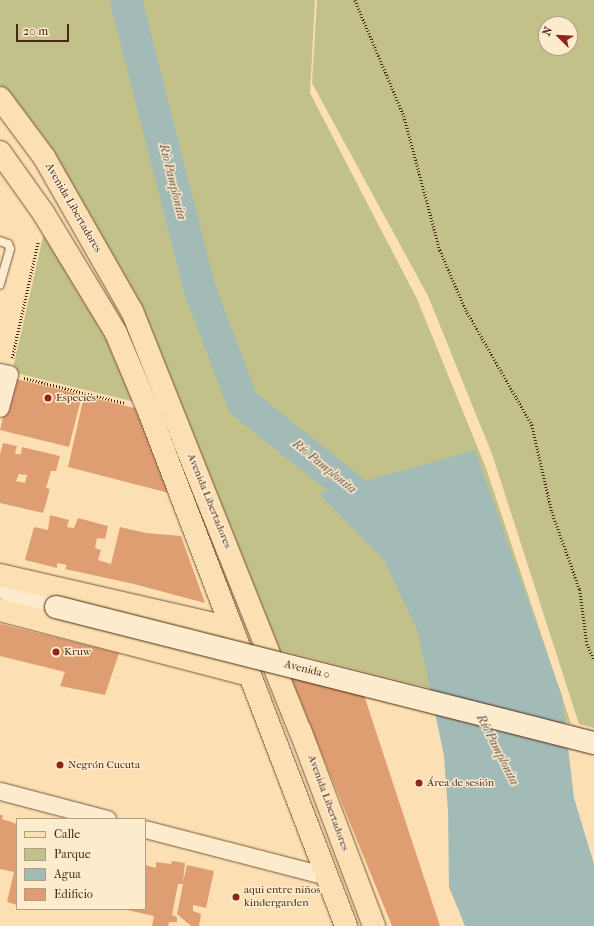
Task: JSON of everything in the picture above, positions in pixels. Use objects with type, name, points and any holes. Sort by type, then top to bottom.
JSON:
[{"type":"main road","name":"Avenida Libertadores","points":[[0,98],[44,157],[132,311],[300,730],[374,926]]},
{"type":"main road","points":[[0,152],[44,214],[116,333],[148,409],[346,926]]},
{"type":"main road","points":[[0,575],[231,628]]},
{"type":"main road","points":[[0,610],[249,674]]},
{"type":"street","points":[[0,408],[4,373]]},
{"type":"street","name":"Avenida 0","points":[[0,586],[10,596],[594,743]]},
{"type":"street","points":[[0,791],[103,818]]},
{"type":"street","points":[[146,829],[327,876]]},
{"type":"lane","points":[[0,242],[8,244],[10,249],[0,285]]},
{"type":"path","points":[[354,0],[404,116],[440,250],[466,310],[532,424],[552,512],[580,590],[587,644],[594,660]]},
{"type":"path","points":[[44,214],[4,373],[148,409]]},
{"type":"green space","points":[[0,0],[315,0],[310,93],[417,299],[486,468],[571,724],[276,649],[49,150],[0,86]]},
{"type":"green space","points":[[317,0],[594,0],[594,728],[579,724],[492,454],[428,296],[312,83]]},
{"type":"green space","points":[[46,224],[112,334],[139,403],[12,372]]},
{"type":"water","points":[[475,450],[562,696],[574,798],[594,864],[594,926],[465,926],[449,887],[448,811],[444,756],[418,632],[384,560],[319,494]]},
{"type":"building","points":[[12,378],[82,395],[69,447],[0,430]]},
{"type":"building","points":[[84,396],[143,410],[173,494],[68,467]]},
{"type":"building","points":[[3,443],[17,446],[15,454],[21,454],[22,447],[60,456],[56,471],[51,471],[46,488],[50,489],[43,513],[0,503],[0,454]],"holes":[[[19,474],[27,475],[25,483],[16,481]]]},
{"type":"building","points":[[50,515],[69,520],[67,527],[74,528],[78,518],[108,526],[105,539],[97,538],[95,548],[101,550],[98,560],[111,564],[120,527],[146,533],[181,536],[205,603],[134,584],[65,569],[67,565],[57,563],[57,568],[25,560],[34,527],[48,530]]},
{"type":"building","points":[[0,624],[119,653],[105,695],[60,686],[65,672],[0,656]]},
{"type":"building","points":[[288,671],[362,689],[440,926],[392,926]]},
{"type":"building","points":[[0,815],[3,815],[2,819],[16,824],[16,905],[7,902],[14,872],[0,869]]},
{"type":"building","points":[[172,861],[185,863],[183,882],[187,865],[214,871],[206,908],[193,905],[193,911],[201,914],[199,926],[191,926],[177,914],[183,884],[178,884],[172,915],[177,917],[177,922],[169,922],[168,926],[152,926],[154,916],[127,910],[146,910],[146,865],[156,868],[156,862],[171,864]]},
{"type":"waterway","name":"Río Pamplonita","points":[[126,0],[200,290],[243,403],[375,508],[379,516]]},
{"type":"place","name":"Especies","points":[[48,398]]},
{"type":"place","name":"Kruw","points":[[56,652]]},
{"type":"place","name":"Negrón Cucuta","points":[[60,765]]},
{"type":"place","name":"Área de sesión","points":[[419,783]]},
{"type":"place","name":"aqui entre niños kindergarden","points":[[236,897]]}]
